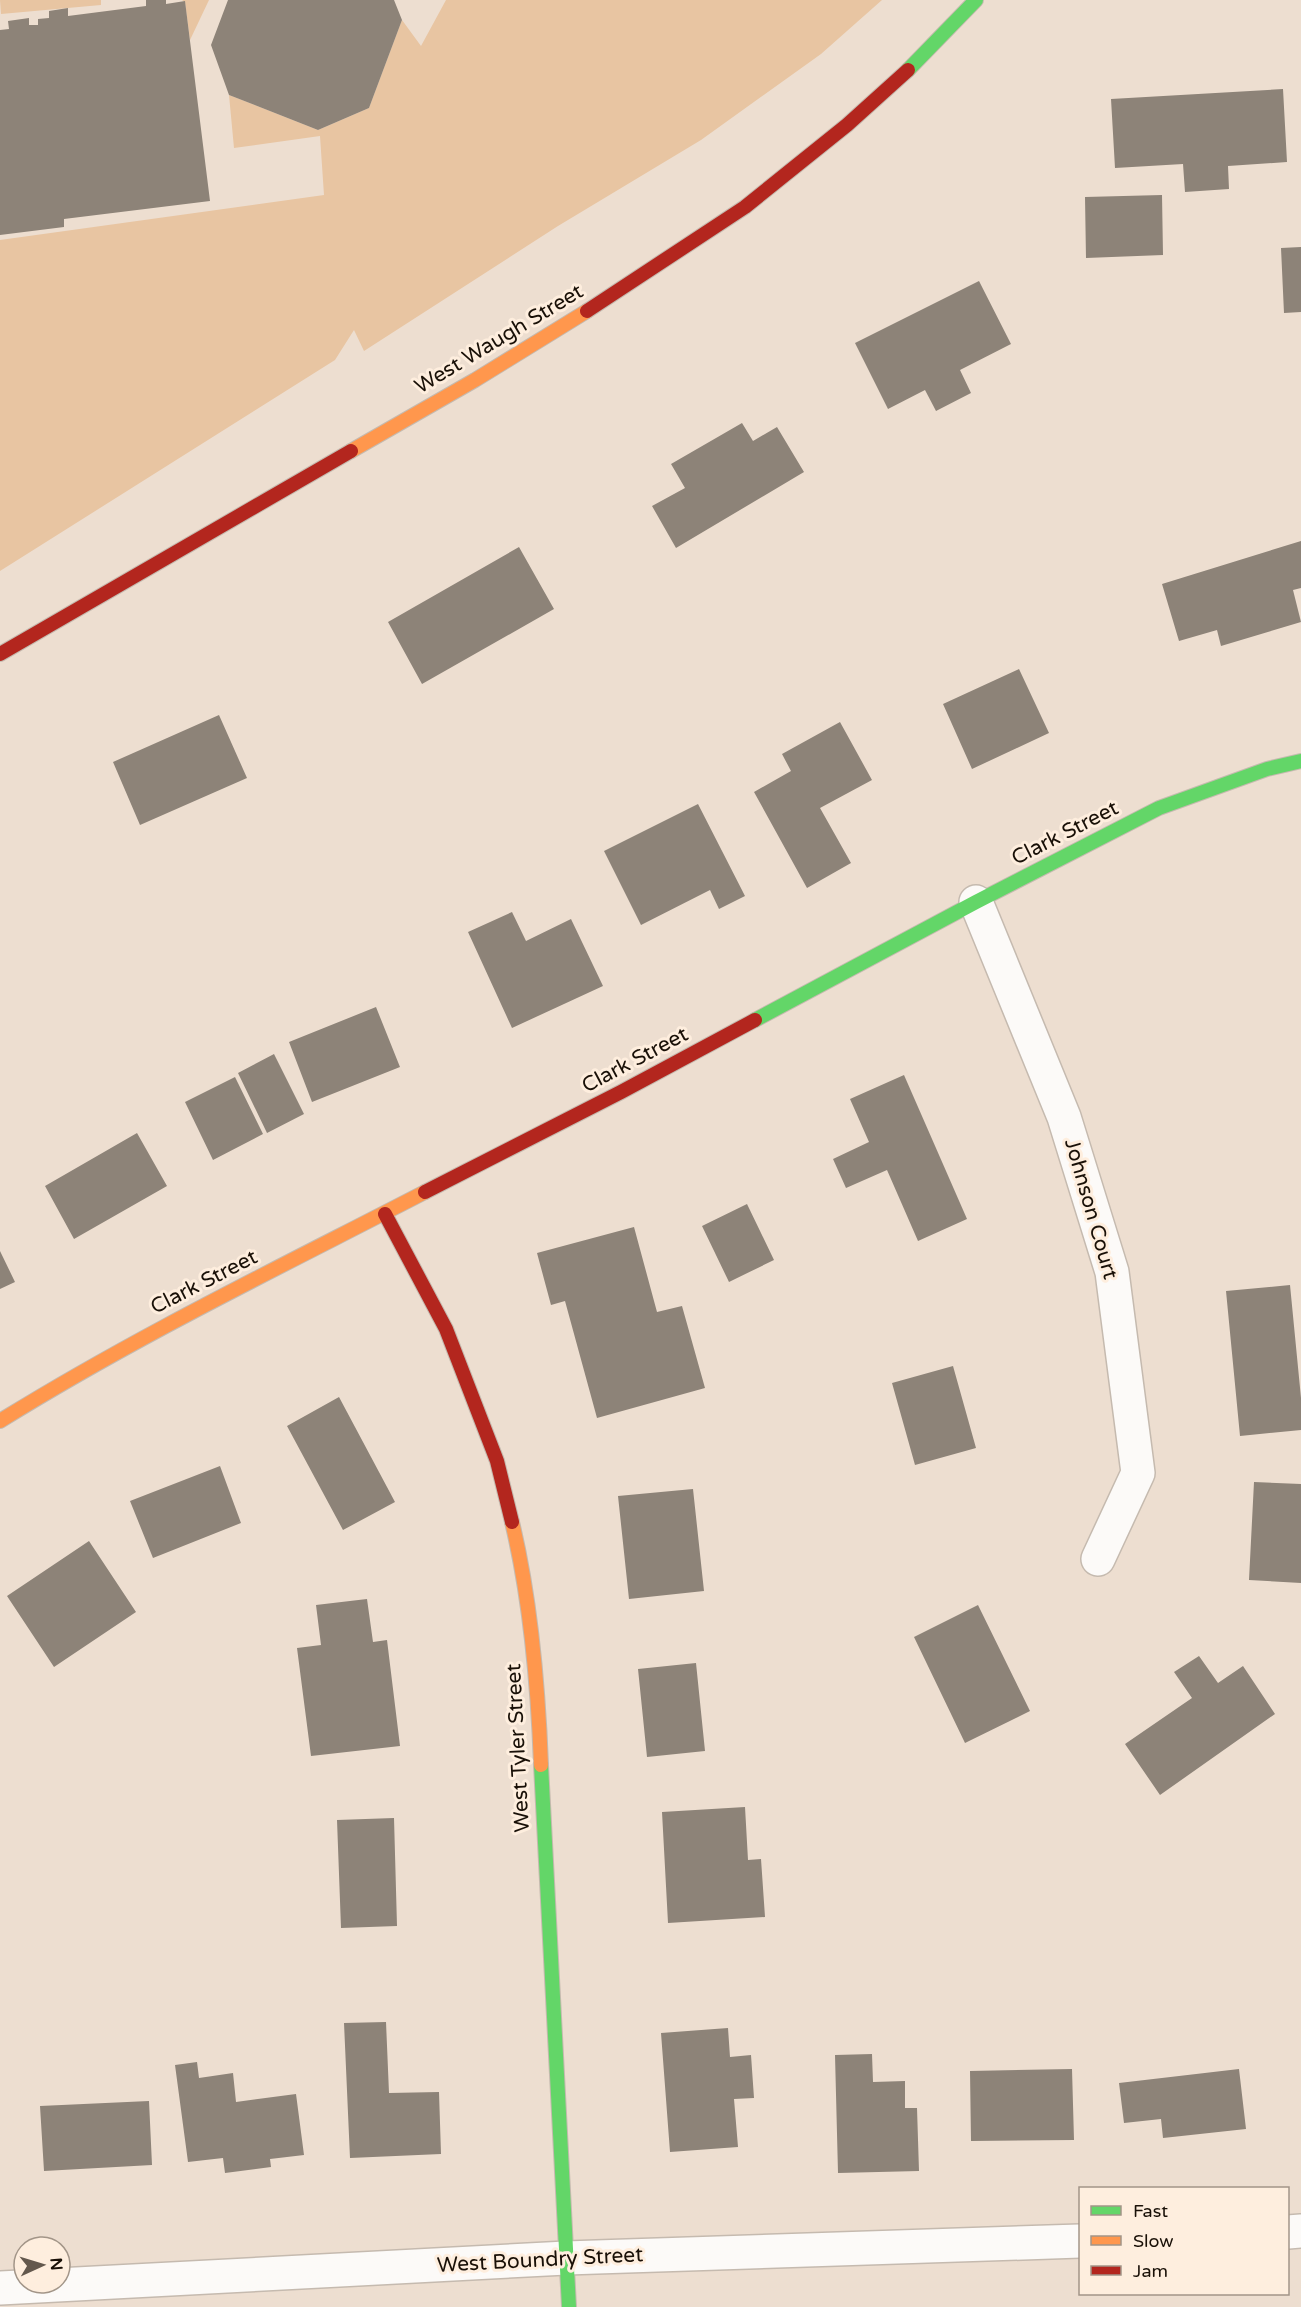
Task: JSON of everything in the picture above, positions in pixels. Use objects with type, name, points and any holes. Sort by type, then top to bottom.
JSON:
[{"type":"street","name":"West Waugh Street","points":[[0,654],[475,380],[625,288],[745,207],[847,125],[912,67],[976,0]]},
{"type":"street","name":"Clark Street","points":[[0,1421],[56,1386],[156,1330],[611,1097],[976,902],[1159,808],[1267,769],[1301,761]]},
{"type":"street","name":"Johnson Court","points":[[976,902],[1064,1118],[1112,1272],[1138,1473],[1098,1559]]},
{"type":"street","name":"West Tyler Street","points":[[386,1214],[447,1329],[497,1461],[521,1560],[539,1701],[568,2307]]},
{"type":"street","name":"West Boundry Street","points":[[0,2288],[567,2258],[1079,2241]]},
{"type":"shaded area","points":[[0,0],[101,0],[101,5],[1,14]]},
{"type":"shaded area","points":[[182,0],[209,0],[190,40],[185,2]]},
{"type":"shaded area","points":[[446,0],[882,0],[821,54],[701,140],[558,226],[364,351],[354,330],[335,360],[0,571],[0,240],[324,195],[320,136],[234,148],[229,95],[318,130],[369,108],[402,20],[421,46]]},
{"type":"building","points":[[146,0],[166,0],[166,4],[185,1],[210,201],[64,219],[64,227],[0,235],[0,30],[9,29],[8,21],[29,18],[29,25],[38,25],[38,19],[49,18],[49,11],[68,8],[68,16],[146,6]]},
{"type":"building","points":[[228,0],[394,0],[402,20],[369,108],[318,130],[229,95],[211,45]]},
{"type":"building","points":[[1283,89],[1287,162],[1228,166],[1229,189],[1185,192],[1183,164],[1115,168],[1111,99]]},
{"type":"building","points":[[1162,195],[1163,255],[1086,258],[1085,197]]},
{"type":"building","points":[[1301,247],[1301,312],[1284,313],[1281,248]]},
{"type":"building","points":[[979,281],[1011,344],[960,370],[971,393],[936,411],[925,390],[888,409],[855,343]]},
{"type":"building","points":[[742,423],[753,441],[777,427],[804,472],[676,548],[652,506],[685,488],[671,464]]},
{"type":"building","points":[[1301,541],[1301,588],[1293,590],[1301,622],[1221,646],[1217,630],[1179,641],[1162,584]]},
{"type":"building","points":[[519,547],[554,609],[422,684],[388,622]]},
{"type":"building","points":[[1019,669],[1049,733],[972,769],[943,704]]},
{"type":"building","points":[[219,715],[247,778],[140,825],[113,762]]},
{"type":"building","points":[[840,722],[872,780],[820,808],[851,863],[807,888],[754,792],[791,771],[782,754]]},
{"type":"building","points":[[698,804],[745,896],[719,909],[710,890],[641,925],[604,851]]},
{"type":"building","points":[[512,912],[526,941],[571,919],[603,986],[512,1028],[468,932]]},
{"type":"building","points":[[376,1007],[400,1067],[312,1102],[289,1042]]},
{"type":"building","points":[[274,1054],[304,1114],[267,1133],[238,1073]]},
{"type":"building","points":[[904,1075],[967,1219],[918,1241],[887,1170],[846,1188],[833,1159],[869,1142],[850,1099]]},
{"type":"building","points":[[235,1077],[263,1134],[213,1160],[185,1102]]},
{"type":"building","points":[[137,1133],[167,1186],[74,1239],[45,1186]]},
{"type":"building","points":[[747,1204],[774,1260],[729,1282],[702,1226]]},
{"type":"building","points":[[634,1227],[657,1312],[682,1306],[705,1388],[597,1418],[565,1301],[551,1305],[537,1253]]},
{"type":"building","points":[[0,1251],[15,1282],[0,1289]]},
{"type":"building","points":[[1290,1285],[1301,1398],[1301,1430],[1240,1436],[1226,1291]]},
{"type":"building","points":[[953,1366],[976,1448],[915,1465],[892,1383]]},
{"type":"building","points":[[339,1397],[395,1502],[343,1530],[287,1426]]},
{"type":"building","points":[[220,1466],[241,1523],[153,1558],[130,1501]]},
{"type":"building","points":[[1254,1482],[1301,1484],[1301,1583],[1249,1580]]},
{"type":"building","points":[[693,1489],[704,1591],[629,1599],[618,1496]]},
{"type":"building","points":[[89,1541],[136,1612],[54,1667],[7,1596]]},
{"type":"building","points":[[367,1599],[373,1642],[387,1640],[400,1746],[311,1756],[297,1648],[321,1645],[316,1605]]},
{"type":"building","points":[[978,1605],[1030,1711],[965,1743],[914,1637]]},
{"type":"building","points":[[1199,1656],[1218,1683],[1243,1666],[1275,1714],[1160,1795],[1125,1744],[1192,1698],[1174,1672]]},
{"type":"building","points":[[696,1663],[705,1751],[647,1757],[638,1669]]},
{"type":"building","points":[[745,1807],[748,1860],[761,1859],[765,1917],[668,1923],[662,1812]]},
{"type":"building","points":[[394,1818],[397,1926],[341,1928],[337,1820]]},
{"type":"building","points":[[386,2022],[389,2093],[439,2092],[441,2154],[350,2158],[344,2023]]},
{"type":"building","points":[[728,2028],[730,2057],[751,2055],[754,2098],[734,2099],[738,2147],[670,2152],[661,2033]]},
{"type":"building","points":[[872,2054],[873,2082],[905,2081],[905,2108],[917,2108],[919,2171],[838,2173],[835,2055]]},
{"type":"building","points":[[197,2062],[199,2078],[233,2073],[236,2102],[296,2094],[304,2155],[270,2159],[271,2167],[225,2173],[223,2158],[188,2162],[175,2065]]},
{"type":"building","points":[[1072,2069],[1074,2140],[971,2141],[970,2071]]},
{"type":"building","points":[[1239,2069],[1246,2129],[1163,2138],[1161,2119],[1124,2123],[1119,2083]]},
{"type":"building","points":[[149,2101],[152,2165],[44,2171],[40,2106]]},
{"type":"traffic: fast","points":[[908,70],[976,0]]},
{"type":"traffic: fast","points":[[755,1020],[1159,808],[1267,769],[1301,761]]},
{"type":"traffic: fast","points":[[541,1765],[569,2307]]},
{"type":"traffic: slow","points":[[351,451],[475,380],[587,311]]},
{"type":"traffic: slow","points":[[0,1421],[157,1331],[425,1192]]},
{"type":"traffic: slow","points":[[512,1522],[524,1582],[532,1643],[541,1765]]},
{"type":"traffic: jam","points":[[587,311],[745,207],[847,125],[908,70]]},
{"type":"traffic: jam","points":[[0,654],[351,451]]},
{"type":"traffic: jam","points":[[425,1192],[621,1092],[755,1020]]},
{"type":"traffic: jam","points":[[385,1214],[446,1329],[497,1461],[512,1522]]}]
